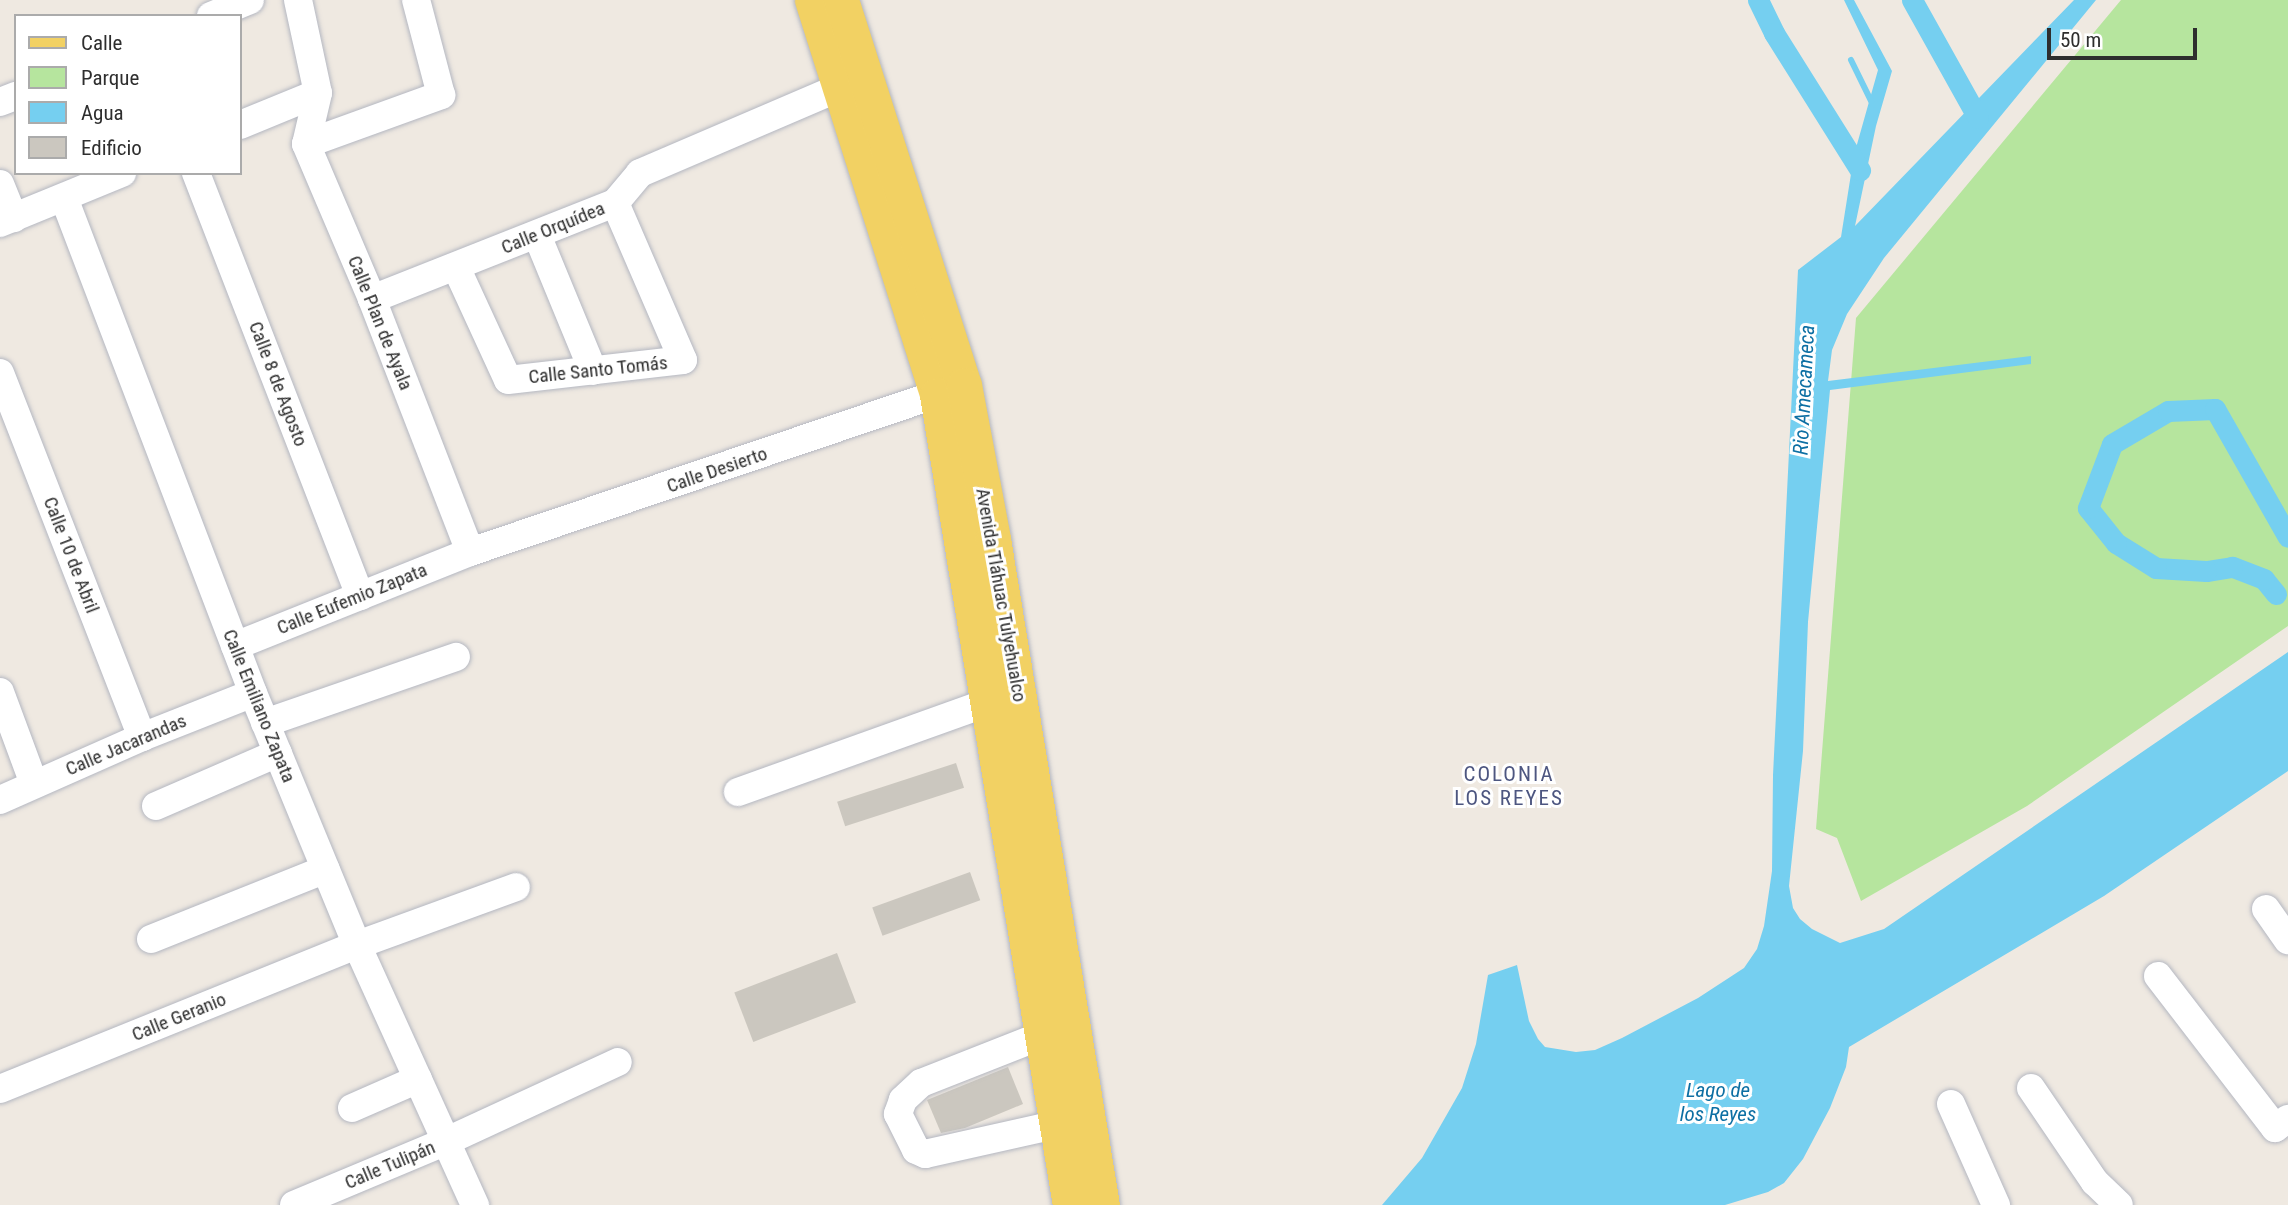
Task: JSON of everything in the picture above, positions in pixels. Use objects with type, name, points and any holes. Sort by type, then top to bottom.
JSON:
[{"type":"main road","name":"Avenida Tláhuac Tulyehualco","points":[[812,0],[838,88],[886,184]]},
{"type":"main road","name":"Avenida Tláhuac Tulyehualco","points":[[841,0],[886,184],[950,390],[978,542],[1072,1121],[1070,1205]]},
{"type":"main road","name":"Avenida Tláhuac Tulyehualco","points":[[1072,1121],[1102,1205]]},
{"type":"street","points":[[216,14],[250,0]]},
{"type":"street","points":[[298,0],[318,93],[306,144]]},
{"type":"street","points":[[306,144],[441,94],[416,0]]},
{"type":"street","name":"Calle Orquídea","points":[[372,299],[615,203],[640,173],[838,88]]},
{"type":"street","points":[[242,124],[318,93]]},
{"type":"street","name":"Calle Plan de Ayala","points":[[306,144],[372,299],[470,552]]},
{"type":"street","points":[[0,184],[7,221],[117,175]]},
{"type":"street","name":"Calle 8 de Agosto","points":[[197,175],[360,596]]},
{"type":"street","name":"Calle Emiliano Zapata","points":[[64,198],[265,723],[357,946],[475,1205]]},
{"type":"street","name":"Calle Santo Tomás","points":[[456,267],[508,380],[682,360],[615,203]]},
{"type":"street","points":[[537,234],[593,370]]},
{"type":"street","name":"Calle 10 de Abril","points":[[0,373],[142,737]]},
{"type":"street","name":"Calle Desierto","points":[[470,552],[950,390]]},
{"type":"street","name":"Calle Eufemio Zapata","points":[[235,646],[470,552]]},
{"type":"street","points":[[265,723],[456,657]]},
{"type":"street","points":[[0,692],[34,785]]},
{"type":"street","name":"Calle Jacarandas","points":[[0,800],[142,737],[253,693]]},
{"type":"street","points":[[738,792],[1004,698]]},
{"type":"street","points":[[156,806],[278,752]]},
{"type":"street","points":[[151,939],[326,869]]},
{"type":"street","name":"Calle Geranio","points":[[0,1089],[357,946],[516,887]]},
{"type":"street","points":[[2266,909],[2288,940]]},
{"type":"street","points":[[2158,976],[2281,1123]]},
{"type":"street","points":[[1058,1032],[921,1083],[903,1100],[898,1114],[916,1150],[926,1154],[1072,1121]]},
{"type":"street","name":"Calle Tulipán","points":[[294,1205],[447,1141],[618,1062]]},
{"type":"street","points":[[352,1108],[418,1079]]},
{"type":"street","points":[[2031,1088],[2095,1182],[2119,1205]]},
{"type":"street","points":[[1951,1104],[1996,1205]]},
{"type":"green space","points":[[2121,0],[2288,0],[2288,626],[2027,806],[1861,901],[1837,838],[1816,829],[1856,318]]},
{"type":"water","points":[[1844,0],[1854,0],[1892,71],[1876,126],[1855,226],[2074,0],[2096,0],[1884,258],[1847,314],[1832,350],[1828,381],[2031,356],[2031,364],[1830,390],[1808,622],[1803,751],[1789,886],[1793,908],[1800,919],[1812,929],[1840,943],[1884,929],[2288,652],[2288,771],[2104,896],[1849,1047],[1846,1067],[1830,1108],[1803,1159],[1784,1183],[1768,1192],[1725,1205],[1382,1205],[1422,1158],[1462,1088],[1476,1044],[1488,975],[1517,965],[1529,1021],[1538,1039],[1545,1047],[1576,1052],[1595,1050],[1698,998],[1744,968],[1757,949],[1764,926],[1772,871],[1773,775],[1798,270],[1841,237],[1854,155],[1878,70]]},
{"type":"building","points":[[956,763],[964,788],[845,826],[837,802]]},
{"type":"building","points":[[970,872],[980,900],[883,936],[872,908]]},
{"type":"building","points":[[837,953],[856,1002],[753,1042],[734,992]]},
{"type":"building","points":[[1008,1067],[1023,1104],[965,1128],[941,1133],[927,1100]]},
{"type":"waterway","points":[[1758,0],[1774,33],[1860,170]]},
{"type":"waterway","points":[[1912,0],[1978,118]]},
{"type":"waterway","points":[[1851,60],[1873,105]]},
{"type":"waterway","points":[[2276,594],[2264,579],[2232,567],[2206,571],[2156,568],[2116,543],[2088,508],[2112,444],[2168,411],[2215,409],[2288,537]]},
{"type":"district","name":"COLONIA LOS REYES","points":[[1509,786]]},
{"type":"water label","name":"Rio Amecameca","points":[[1804,390]]},
{"type":"water label","name":"Lago de los Reyes","points":[[1718,1102]]}]
